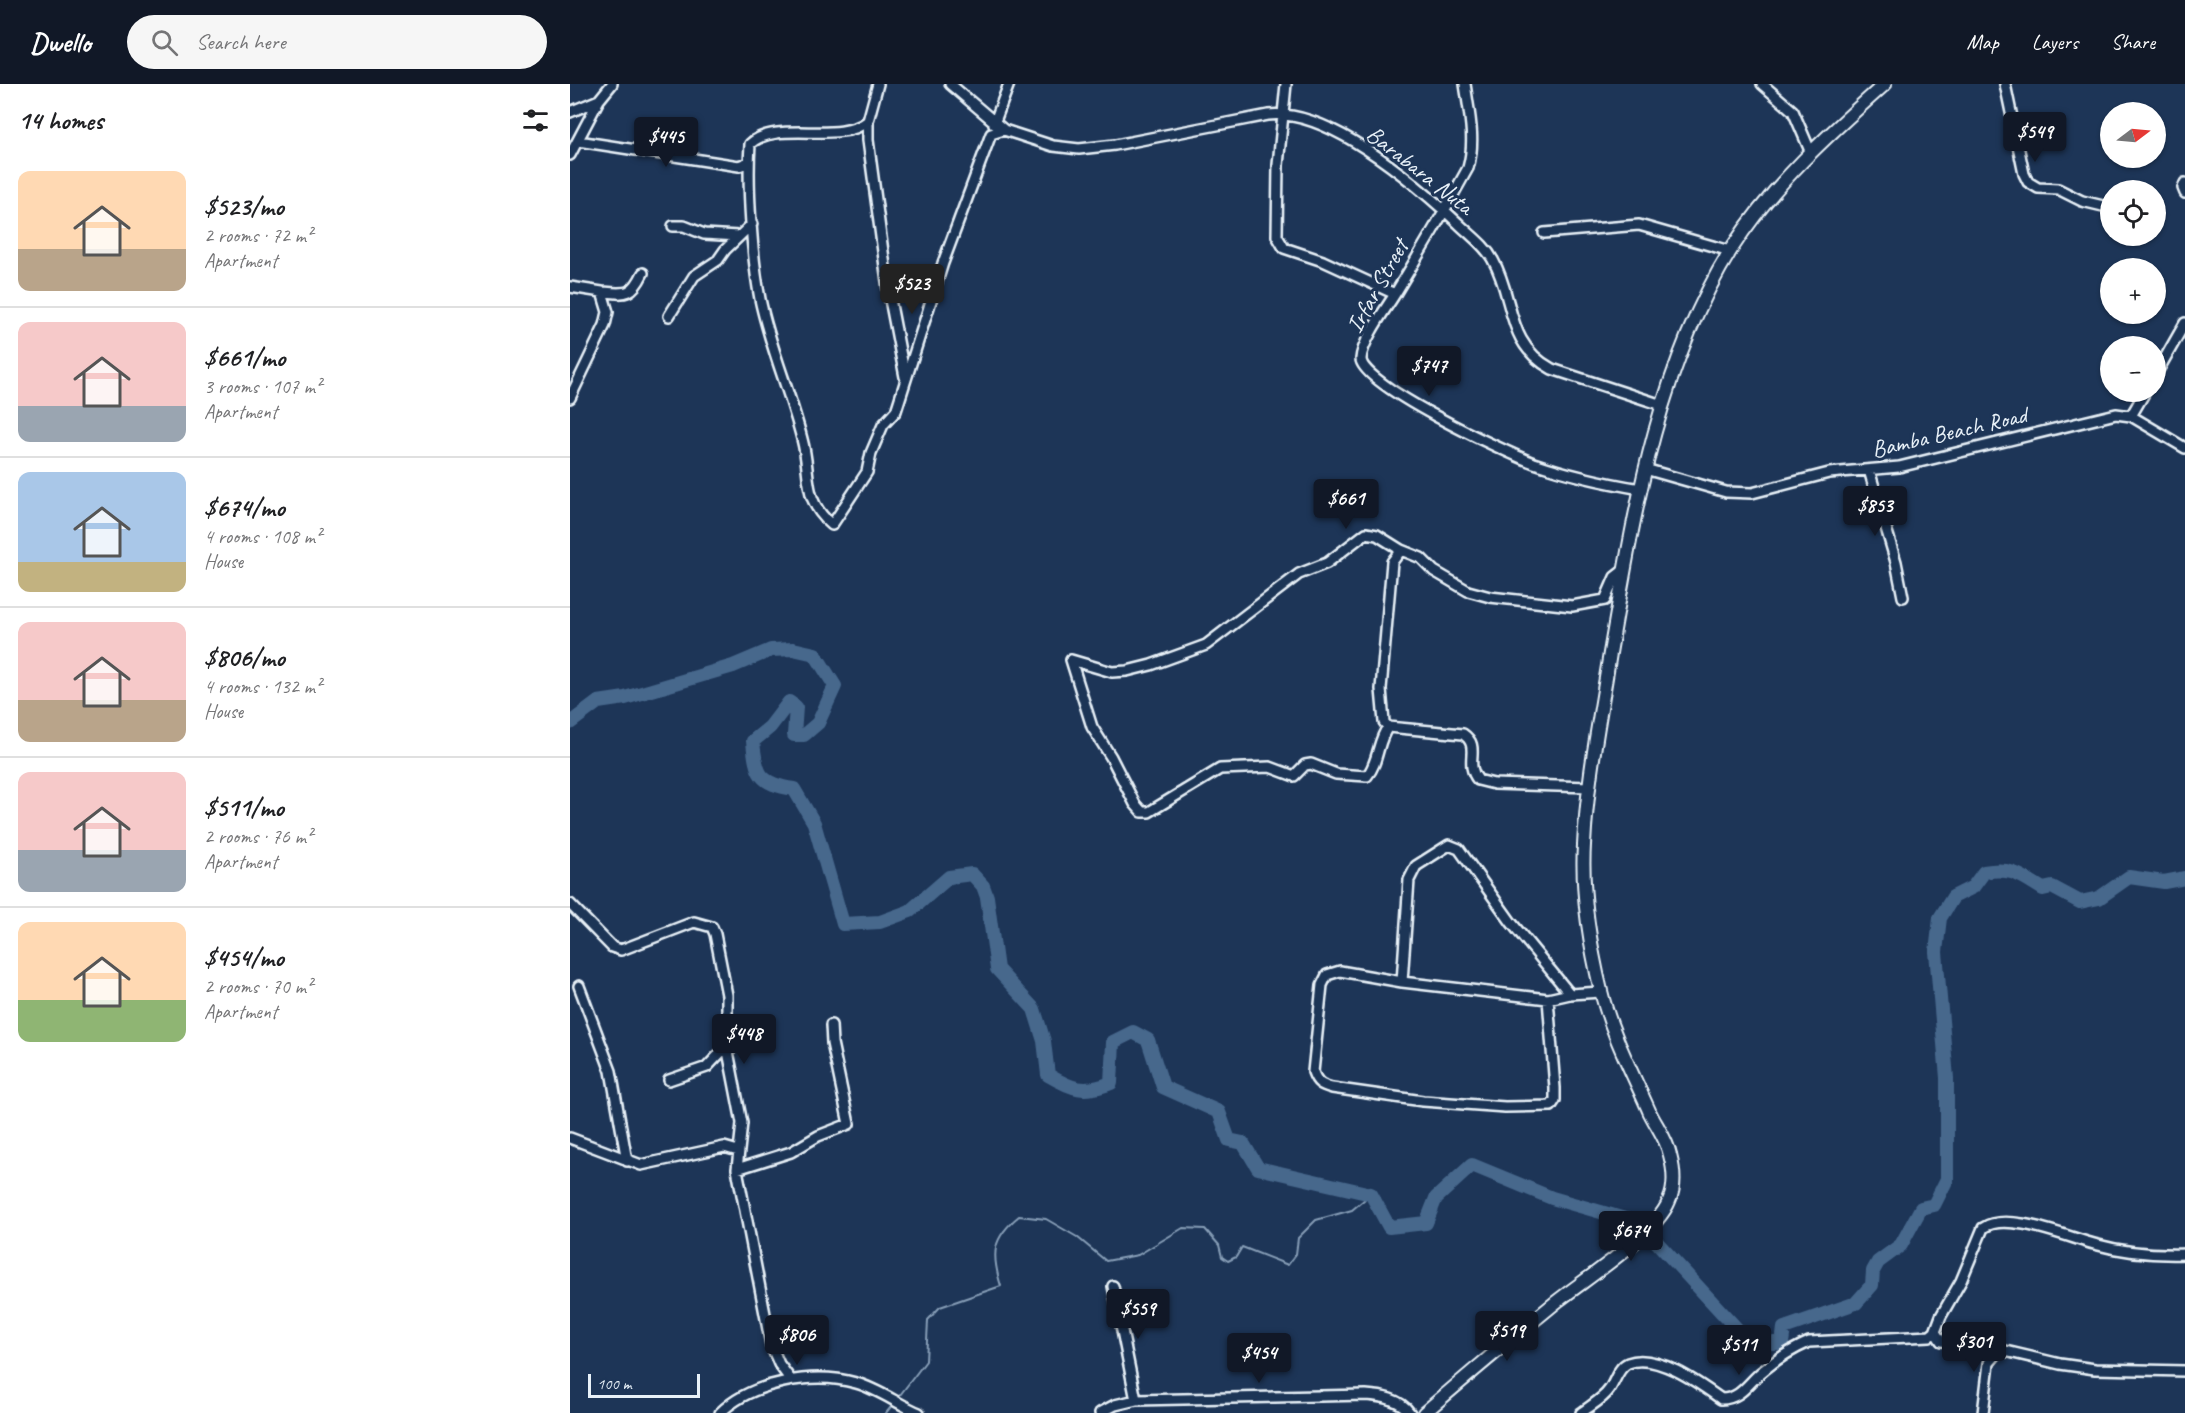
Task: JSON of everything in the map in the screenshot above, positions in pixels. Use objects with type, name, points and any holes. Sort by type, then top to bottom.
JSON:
[{"type":"main road","points":[[1424,1413],[1651,1226],[1660,1217],[1673,1189],[1669,1150],[1613,1027],[1601,992],[1586,899],[1583,846],[1624,570],[1645,469],[1662,405],[1702,304],[1730,251],[1774,192],[1811,153],[1885,84]]},
{"type":"street","points":[[570,155],[599,100],[612,84]]},
{"type":"street","points":[[878,84],[868,121],[868,140],[888,289],[905,378]]},
{"type":"street","name":"Barabara Nuta","points":[[950,84],[1004,130],[1053,146],[1079,150],[1283,113],[1308,120],[1360,145],[1381,158],[1444,210],[1484,248],[1493,260],[1518,333],[1537,361],[1552,369],[1662,405]]},
{"type":"street","points":[[868,121],[863,126],[842,130],[757,137],[750,144],[744,164],[749,172],[760,298],[805,450],[813,502],[817,513],[832,525],[867,472],[870,453],[883,425],[896,411],[943,263],[1009,84]]},
{"type":"street","points":[[1286,84],[1278,165],[1277,236],[1279,243],[1284,248],[1323,261],[1395,294]]},
{"type":"street","name":"Irfar Street","points":[[1465,84],[1472,155],[1468,168],[1364,349],[1361,361],[1366,372],[1408,400],[1466,432],[1534,463],[1580,477],[1641,489]]},
{"type":"street","points":[[1762,84],[1793,111],[1811,153]]},
{"type":"street","points":[[2005,84],[2024,174],[2028,182],[2038,188],[2058,189],[2082,201],[2100,205]]},
{"type":"street","points":[[570,112],[599,100]]},
{"type":"street","points":[[991,134],[1004,130]]},
{"type":"street","points":[[578,141],[744,164]]},
{"type":"street","points":[[2185,183],[2183,188],[2185,193]]},
{"type":"street","points":[[669,316],[694,276],[718,260],[752,224]]},
{"type":"street","points":[[1544,233],[1639,225],[1730,251]]},
{"type":"street","points":[[673,226],[684,226],[704,234],[739,236]]},
{"type":"street","points":[[570,287],[627,293],[636,289],[643,273]]},
{"type":"street","points":[[570,398],[605,325],[608,312],[602,292]]},
{"type":"street","points":[[2166,356],[2185,323]]},
{"type":"street","points":[[2139,402],[2131,416],[2185,448]]},
{"type":"street","name":"Bamba Beach Road","points":[[1645,469],[1696,485],[1739,492],[1769,490],[1829,473],[1921,462],[2116,414],[2131,416]]},
{"type":"street","points":[[1869,470],[1896,562],[1903,597]]},
{"type":"street","points":[[1388,727],[1382,735],[1372,770],[1367,776],[1336,774],[1311,764],[1305,765],[1294,776],[1270,767],[1220,769],[1149,812],[1142,812],[1135,804],[1112,757],[1092,727],[1071,660],[1112,672],[1151,665],[1206,645],[1299,574],[1327,562],[1361,534],[1377,535],[1401,550],[1421,558],[1434,571],[1468,591],[1490,597],[1572,606],[1605,600],[1615,577],[1624,570]]},
{"type":"street","points":[[1401,550],[1392,562],[1381,689],[1383,722],[1388,727],[1463,734],[1471,740],[1470,766],[1478,780],[1494,784],[1590,787]]},
{"type":"street","points":[[1402,982],[1409,880],[1416,866],[1449,845],[1459,849],[1511,922],[1570,994]]},
{"type":"street","points":[[570,904],[612,947],[621,950],[694,922],[711,927],[715,934],[727,995],[727,1046],[742,1123],[737,1169],[771,1345],[779,1364],[790,1379]]},
{"type":"street","points":[[1548,999],[1555,1088],[1555,1100],[1551,1106],[1505,1107],[1423,1101],[1321,1085],[1313,1072],[1322,985],[1327,975],[1340,971],[1402,982],[1548,999],[1570,994],[1601,992]]},
{"type":"street","points":[[579,986],[611,1071],[627,1161]]},
{"type":"street","points":[[737,1169],[790,1152],[818,1136],[849,1124],[832,1043],[831,1025]]},
{"type":"street","points":[[669,1080],[703,1069],[727,1046]]},
{"type":"street","points":[[570,1138],[640,1165],[724,1148],[738,1151]]},
{"type":"street","points":[[1581,1413],[1608,1392],[1628,1363],[1648,1362],[1676,1371],[1690,1377],[1721,1398],[1727,1399],[1741,1394],[1762,1371],[1809,1342],[1930,1336],[1935,1332],[1941,1316],[1961,1281],[1983,1228],[1988,1225],[2011,1222],[2094,1244],[2148,1254],[2185,1254]]},
{"type":"street","points":[[1113,1286],[1137,1400]]},
{"type":"street","points":[[1935,1332],[1941,1341],[2001,1349],[2095,1369],[2185,1371]]},
{"type":"street","points":[[1983,1413],[1989,1363],[2001,1349]]},
{"type":"street","points":[[720,1413],[740,1398],[790,1379],[830,1379],[856,1383],[919,1413]]},
{"type":"street","points":[[1100,1413],[1115,1405],[1137,1400],[1366,1395],[1384,1397],[1400,1404],[1410,1413]]},
{"type":"waterway","points":[[570,723],[598,702],[625,698],[733,666],[771,650],[793,649],[815,654],[835,686],[818,723],[804,735],[794,735],[796,707],[789,702],[770,727],[753,741],[756,762],[762,776],[773,784],[794,789],[814,823],[843,924],[880,922],[910,911],[949,877],[972,874],[983,886],[987,897],[997,969],[1034,1009],[1044,1041],[1048,1075],[1064,1084],[1078,1088],[1093,1088],[1111,1083],[1113,1042],[1133,1032],[1148,1040],[1163,1087],[1219,1112],[1229,1140],[1243,1143],[1258,1168],[1371,1194],[1389,1227],[1426,1223],[1436,1198],[1472,1165],[1552,1198],[1639,1223],[1750,1343],[1782,1343],[1784,1328],[1856,1303],[1872,1285],[1873,1271],[1878,1262],[1901,1245],[1921,1208],[1934,1205],[1947,1179],[1947,1078],[1936,952],[1940,918],[1953,897],[1973,887],[1984,872],[1994,871],[2015,873],[2043,889],[2052,887],[2080,902],[2099,898],[2129,877],[2164,882],[2185,878]]},
{"type":"waterway","points":[[897,1399],[926,1361],[928,1320],[940,1307],[1001,1286],[996,1265],[996,1247],[1003,1232],[1019,1216],[1046,1219],[1077,1237],[1106,1261],[1138,1255],[1183,1228],[1205,1229],[1219,1245],[1222,1257],[1228,1261],[1236,1257],[1242,1247],[1288,1265],[1296,1254],[1298,1238],[1316,1220],[1352,1210],[1371,1194]]},
{"type":"waterway","points":[[886,1413],[894,1403]]}]
